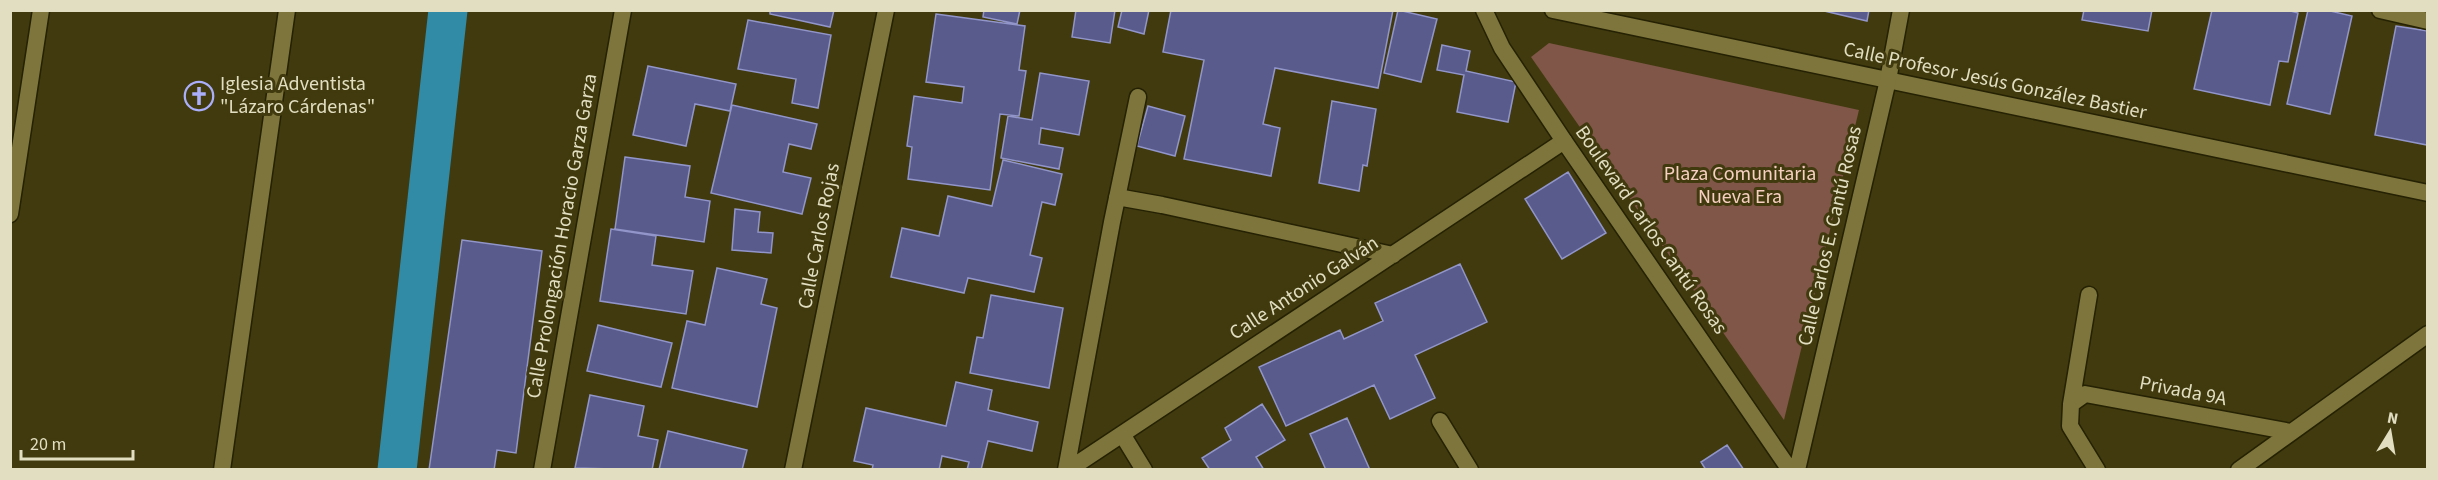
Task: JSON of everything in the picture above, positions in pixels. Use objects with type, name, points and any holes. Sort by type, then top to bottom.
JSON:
[{"type":"street","points":[[10,214],[41,10]]},
{"type":"street","points":[[222,470],[288,10]]},
{"type":"street","name":"Calle Prolongación Horacio Garza Garza","points":[[542,470],[623,10]]},
{"type":"street","name":"Calle Carlos Rojas","points":[[793,470],[886,10]]},
{"type":"street","name":"Boulevard Carlos Cantú Rosas","points":[[1484,10],[1502,48],[1790,470]]},
{"type":"street","name":"Calle Profesor Jesús González Bastier","points":[[1553,10],[2427,193]]},
{"type":"street","name":"Calle Carlos E. Cantú Rosas","points":[[1797,470],[1888,80],[1901,10]]},
{"type":"street","points":[[2380,10],[2427,21]]},
{"type":"street","points":[[1067,470],[1117,197],[1138,97]]},
{"type":"street","name":"Calle Antonio Galván","points":[[1067,470],[1564,141]]},
{"type":"street","points":[[1117,197],[1393,255]]},
{"type":"street","points":[[2089,295],[2071,404],[2070,426],[2097,470]]},
{"type":"street","points":[[2239,470],[2427,334]]},
{"type":"street","name":"Privada 9A","points":[[2071,404],[2085,394],[2291,432]]},
{"type":"street","points":[[1440,421],[1470,470]]},
{"type":"street","points":[[1122,434],[1144,470]]},
{"type":"green space","name":"Plaza Comunitaria Nueva Era","points":[[1549,43],[1859,110],[1784,420],[1531,57]]},
{"type":"building","points":[[770,10],[834,10],[830,27],[770,14]]},
{"type":"building","points":[[984,10],[1020,10],[1017,24],[983,17]]},
{"type":"building","points":[[1076,10],[1115,10],[1110,43],[1072,37]]},
{"type":"building","points":[[1122,10],[1149,10],[1144,34],[1118,27]]},
{"type":"building","points":[[1171,10],[1393,10],[1378,88],[1275,68],[1263,124],[1280,128],[1271,176],[1184,159],[1204,60],[1163,52]]},
{"type":"building","points":[[1398,10],[1437,19],[1421,82],[1384,73]]},
{"type":"building","points":[[1820,10],[1869,10],[1867,21]]},
{"type":"building","points":[[2084,10],[2152,10],[2148,31],[2082,20]]},
{"type":"building","points":[[2212,10],[2287,10],[2298,13],[2288,62],[2279,61],[2270,105],[2194,89]]},
{"type":"building","points":[[2308,10],[2326,10],[2352,16],[2330,114],[2287,104]]},
{"type":"building","points":[[936,14],[1025,26],[1019,70],[1026,71],[1019,116],[1000,114],[990,190],[908,179],[912,147],[907,146],[914,96],[962,103],[964,87],[926,82]]},
{"type":"building","points":[[748,20],[831,35],[818,108],[792,103],[796,79],[738,69]]},
{"type":"building","points":[[2396,26],[2428,31],[2427,145],[2375,135]]},
{"type":"building","points":[[1442,45],[1470,51],[1466,71],[1516,82],[1508,122],[1457,112],[1464,75],[1437,70]]},
{"type":"building","points":[[648,66],[736,84],[730,111],[695,104],[686,146],[633,135]]},
{"type":"building","points":[[1040,73],[1089,81],[1079,135],[1041,128],[1039,144],[1063,148],[1059,169],[1001,158],[1008,116],[1032,120]]},
{"type":"building","points":[[1332,101],[1376,109],[1367,166],[1363,165],[1359,191],[1319,183]]},
{"type":"building","points":[[732,105],[817,124],[811,149],[789,144],[783,172],[811,178],[802,214],[711,193]]},
{"type":"building","points":[[1148,106],[1185,116],[1175,156],[1137,146]]},
{"type":"building","points":[[625,157],[690,166],[685,197],[710,201],[704,242],[615,229]]},
{"type":"building","points":[[1003,160],[1062,174],[1055,205],[1042,202],[1030,255],[1042,258],[1034,292],[968,278],[964,293],[891,277],[902,228],[939,236],[948,196],[992,206]]},
{"type":"building","points":[[1568,172],[1606,233],[1562,259],[1525,199]]},
{"type":"building","points":[[735,209],[760,212],[758,232],[773,233],[771,253],[732,250]]},
{"type":"building","points":[[611,229],[656,236],[652,265],[693,271],[686,314],[600,301]]},
{"type":"building","points":[[462,240],[542,251],[516,453],[497,450],[494,470],[429,470]]},
{"type":"building","points":[[1460,264],[1487,322],[1415,355],[1435,398],[1390,419],[1374,385],[1286,426],[1259,367],[1340,330],[1344,339],[1383,321],[1375,303]]},
{"type":"building","points":[[717,268],[767,279],[761,304],[777,308],[757,407],[672,388],[687,321],[705,325]]},
{"type":"building","points":[[991,295],[1063,308],[1049,388],[970,373],[977,337],[983,338]]},
{"type":"building","points":[[598,325],[672,343],[661,387],[587,371]]},
{"type":"building","points":[[956,382],[992,390],[988,410],[1038,422],[1032,451],[988,441],[981,470],[967,470],[969,462],[942,456],[939,470],[872,470],[873,465],[854,461],[866,408],[946,426]]},
{"type":"building","points":[[590,395],[644,406],[638,436],[658,440],[652,470],[575,468]]},
{"type":"building","points":[[1262,404],[1285,440],[1256,457],[1264,470],[1210,470],[1202,458],[1231,440],[1225,428]]},
{"type":"building","points":[[1347,418],[1370,470],[1326,470],[1310,434]]},
{"type":"building","points":[[668,431],[747,450],[742,470],[659,470]]},
{"type":"building","points":[[1727,445],[1744,470],[1706,470],[1701,462]]},
{"type":"waterway","points":[[397,470],[448,10]]},
{"type":"place","name":"Iglesia Adventista \"Lázaro Cárdenas\"","points":[[199,96]]}]
